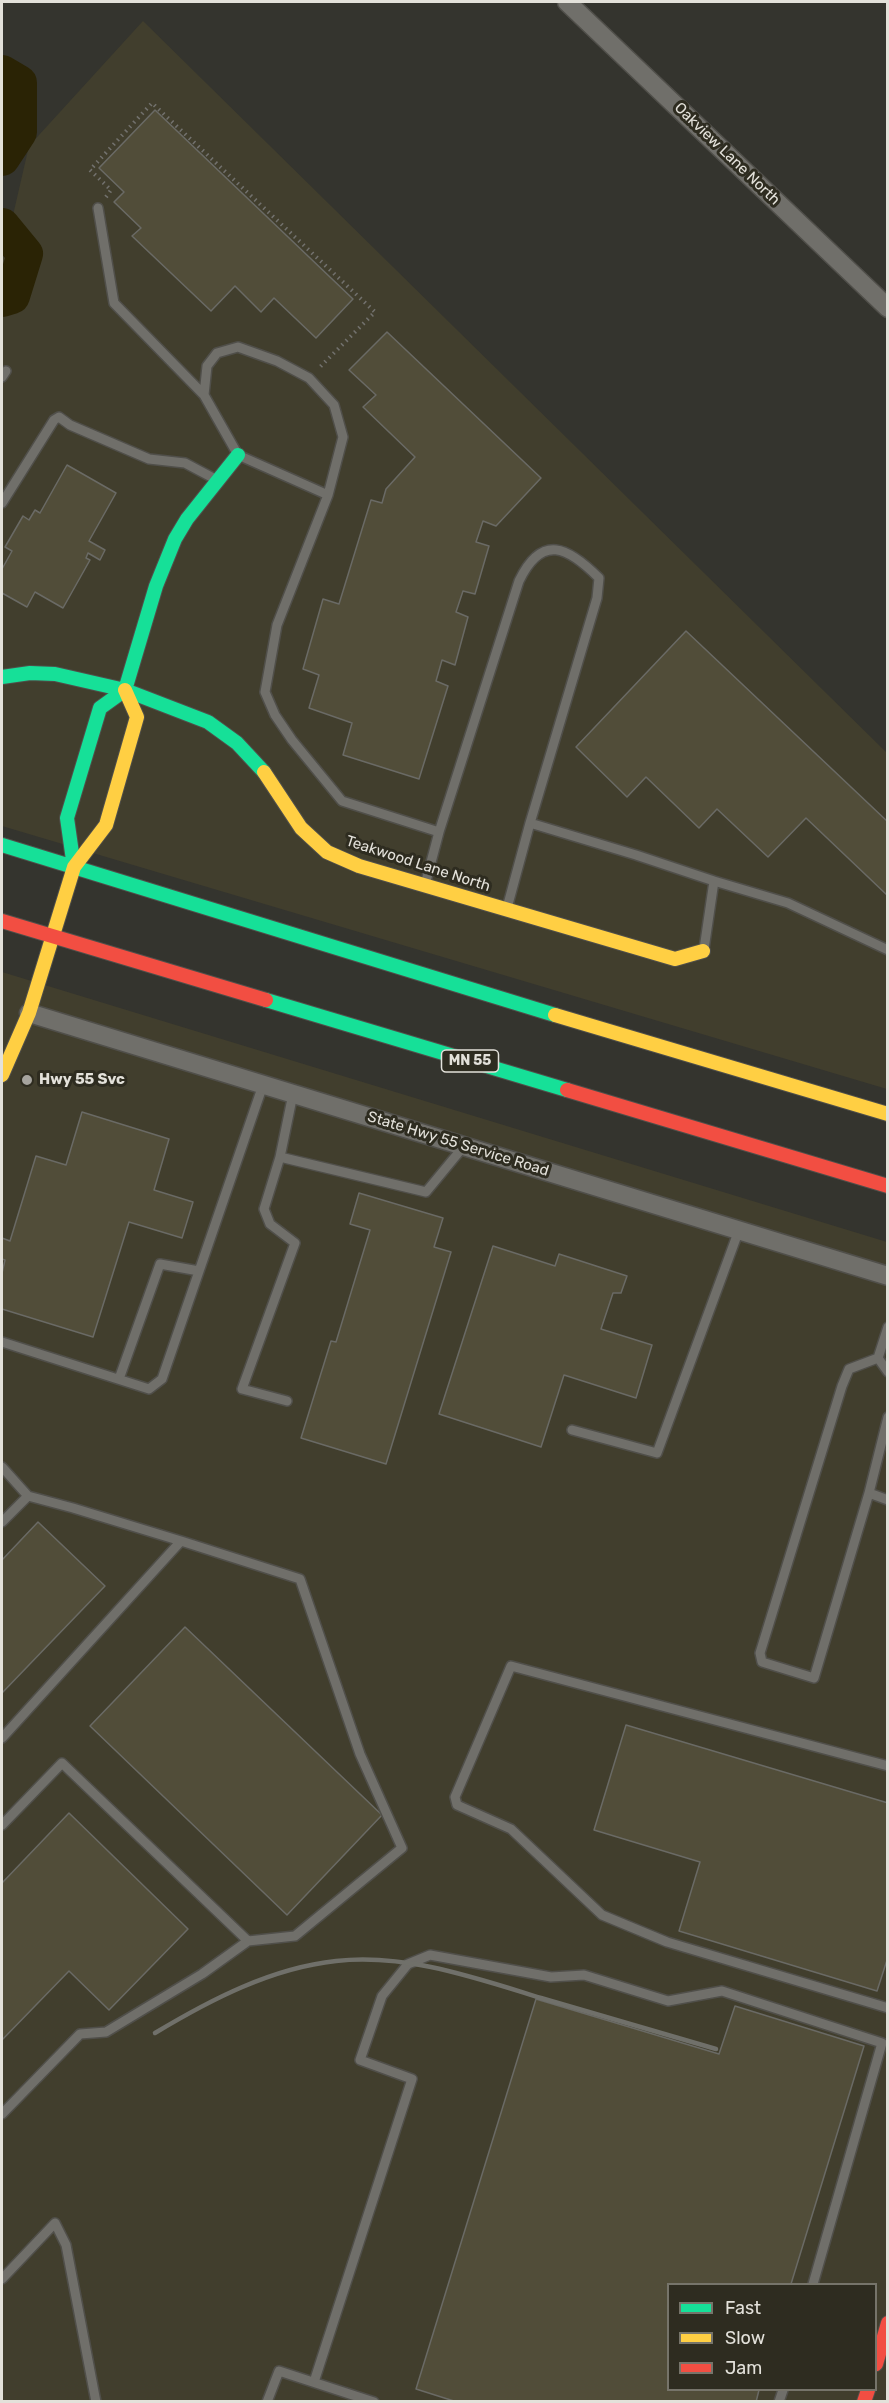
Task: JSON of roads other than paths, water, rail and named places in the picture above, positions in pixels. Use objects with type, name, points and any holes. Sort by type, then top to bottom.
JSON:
[{"type":"main road","points":[[74,867],[67,818],[100,708],[125,690],[156,586],[175,539],[187,519],[238,455]]},
{"type":"main road","name":"Teakwood Lane North","points":[[2,677],[30,673],[55,674],[125,690],[208,722],[237,743],[262,769],[301,828],[327,852],[359,866],[675,959],[704,951]]},
{"type":"main road","points":[[2,1075],[29,1013],[74,867],[106,825],[137,717],[125,690]]},
{"type":"main road","points":[[2,845],[441,982],[888,1114]]},
{"type":"main road","name":"MN 55","points":[[2,921],[888,1186]]},
{"type":"main road","points":[[877,2361],[888,2323]]},
{"type":"street","name":"Oakview Lane North","points":[[567,2],[888,308]]},
{"type":"street","name":"State Hwy 55 Service Road","points":[[29,1013],[888,1276]]},
{"type":"lane","points":[[98,208],[114,303],[204,395],[238,455],[328,495]]},
{"type":"lane","points":[[204,395],[207,366],[217,353],[238,347],[277,361],[309,378],[334,405],[343,437],[328,495],[278,625],[265,692],[275,715],[292,740],[342,801],[439,832]]},
{"type":"lane","points":[[2,503],[54,420],[59,417],[70,425],[148,459],[185,463],[218,480]]},
{"type":"lane","points":[[425,886],[439,832],[519,581],[528,564],[544,551],[564,551],[587,566],[599,578],[597,598],[506,910]]},
{"type":"lane","points":[[530,823],[788,903],[888,950]]},
{"type":"lane","points":[[704,951],[714,881]]},
{"type":"lane","points":[[2,1342],[149,1389],[162,1379],[263,1085]]},
{"type":"lane","points":[[287,1401],[242,1389],[294,1243],[270,1224],[264,1209],[280,1157],[293,1094]]},
{"type":"lane","points":[[280,1157],[426,1192],[464,1146]]},
{"type":"lane","points":[[572,1430],[657,1453],[739,1230]]},
{"type":"lane","points":[[119,1379],[160,1264],[199,1271]]},
{"type":"lane","points":[[878,1358],[888,1328]]},
{"type":"lane","points":[[878,1358],[888,1372]]},
{"type":"lane","points":[[878,1358],[849,1369],[842,1386],[760,1653],[762,1662],[814,1678],[869,1493],[888,1417]]},
{"type":"lane","points":[[2,1467],[28,1496],[300,1579],[360,1754],[402,1848],[295,1936],[248,1941],[202,1974],[106,2032],[80,2034],[2,2114]]},
{"type":"lane","points":[[869,1493],[888,1500]]},
{"type":"lane","points":[[2,1522],[28,1496]]},
{"type":"lane","points":[[2,1738],[181,1541]]},
{"type":"lane","points":[[888,1766],[511,1666],[455,1797],[457,1805],[511,1829],[602,1915],[666,1942],[888,2008]]},
{"type":"lane","points":[[2,1825],[62,1763],[248,1941]]},
{"type":"lane","points":[[314,2382],[412,2079],[360,2060],[382,1996],[408,1964],[430,1955],[551,1977],[584,1975],[668,2001],[722,1991],[882,2043],[813,2283]]},
{"type":"lane","points":[[877,2061],[888,2064]]},
{"type":"lane","points":[[2,2279],[55,2223],[66,2245],[96,2402]]},
{"type":"lane","points":[[267,2402],[279,2371],[374,2402]]},
{"type":"waterway","points":[[2,73],[19,83],[19,132],[2,158]]},
{"type":"waterway","points":[[2,226],[25,254],[12,296],[2,299]]},
{"type":"railway","points":[[155,2033],[197,2009],[265,1978],[312,1965],[362,1959],[414,1964],[466,1975],[716,2049]]},
{"type":"place","name":"Hwy 55 Svc","points":[[27,1080]]}]
